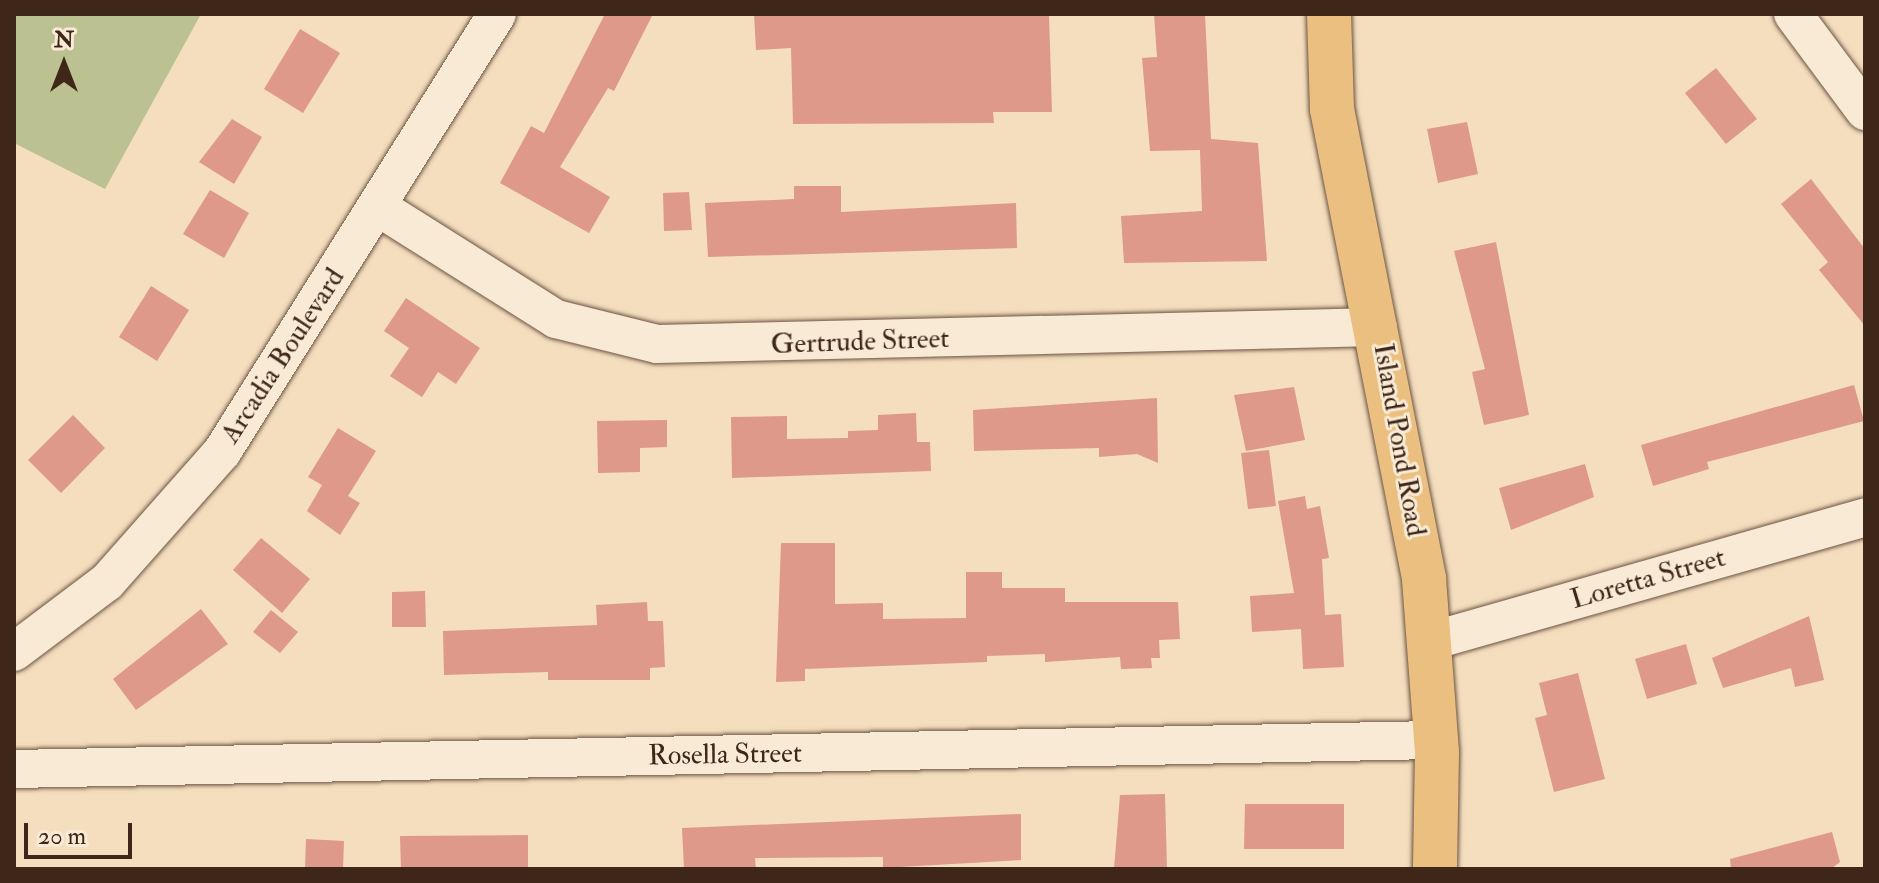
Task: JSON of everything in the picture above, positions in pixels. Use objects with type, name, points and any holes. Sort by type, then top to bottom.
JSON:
[{"type":"main road","name":"Island Pond Road","points":[[1329,14],[1332,109],[1378,327],[1431,641],[1436,740],[1435,869]]},
{"type":"street","name":"Arcadia Boulevard","points":[[14,652],[107,582],[195,487],[249,416],[497,14]]},
{"type":"street","points":[[1793,14],[1865,111]]},
{"type":"street","name":"Gertrude Street","points":[[378,207],[556,319],[657,344],[1378,327]]},
{"type":"street","name":"Loretta Street","points":[[1431,641],[1865,517]]},
{"type":"street","name":"Rosella Street","points":[[14,769],[1436,740]]},
{"type":"green space","points":[[14,14],[201,14],[105,189],[14,143]]},
{"type":"building","points":[[605,14],[653,14],[614,91],[608,88],[560,167],[610,197],[589,233],[500,183],[531,126],[544,133]]},
{"type":"building","points":[[754,14],[1049,14],[1052,112],[993,112],[994,123],[793,124],[791,48],[756,50]]},
{"type":"building","points":[[1154,14],[1205,14],[1211,139],[1258,143],[1267,261],[1124,263],[1121,216],[1202,211],[1200,150],[1150,151],[1142,58],[1157,57]]},
{"type":"building","points":[[300,29],[340,53],[303,113],[264,89]]},
{"type":"building","points":[[1716,68],[1757,119],[1726,144],[1685,93]]},
{"type":"building","points":[[232,119],[262,137],[234,184],[199,162]]},
{"type":"building","points":[[1467,122],[1478,174],[1438,183],[1427,129]]},
{"type":"building","points":[[1811,179],[1865,249],[1865,326],[1819,270],[1828,262],[1781,204]]},
{"type":"building","points":[[794,186],[841,186],[841,212],[1016,203],[1017,248],[708,257],[705,203],[794,199]]},
{"type":"building","points":[[210,190],[249,213],[224,258],[183,234]]},
{"type":"building","points":[[689,192],[692,230],[664,231],[663,193]]},
{"type":"building","points":[[1496,242],[1529,415],[1484,425],[1472,372],[1485,369],[1454,251]]},
{"type":"building","points":[[151,286],[189,310],[157,361],[119,337]]},
{"type":"building","points":[[406,298],[480,348],[456,384],[438,372],[422,397],[390,376],[409,348],[384,331]]},
{"type":"building","points":[[1854,385],[1864,421],[1707,462],[1709,469],[1653,486],[1641,445]]},
{"type":"building","points":[[1294,387],[1305,440],[1246,451],[1234,395]]},
{"type":"building","points":[[1157,398],[1158,463],[1137,454],[1099,457],[1099,448],[974,451],[973,410]]},
{"type":"building","points":[[916,413],[917,442],[930,442],[931,471],[732,478],[731,417],[787,416],[787,439],[848,438],[848,431],[878,430],[878,415]]},
{"type":"building","points":[[73,415],[105,448],[61,493],[28,460]]},
{"type":"building","points":[[667,420],[667,447],[640,448],[640,472],[598,473],[597,421]]},
{"type":"building","points":[[338,428],[376,451],[348,496],[360,503],[340,535],[307,511],[322,485],[308,477]]},
{"type":"building","points":[[1269,450],[1276,506],[1248,509],[1241,453]]},
{"type":"building","points":[[1585,464],[1594,497],[1511,530],[1499,488]]},
{"type":"building","points":[[1305,496],[1307,509],[1320,506],[1329,558],[1322,559],[1325,615],[1341,614],[1344,667],[1303,669],[1301,629],[1252,632],[1250,596],[1294,593],[1278,501]]},
{"type":"building","points":[[261,538],[310,579],[282,613],[233,570]]},
{"type":"building","points":[[781,543],[835,543],[835,604],[883,603],[883,619],[966,618],[966,572],[1002,572],[1002,588],[1065,588],[1065,602],[1178,602],[1180,639],[1159,640],[1160,658],[1151,658],[1152,668],[1121,669],[1120,657],[1045,662],[1045,654],[987,656],[987,662],[805,669],[805,681],[776,682]]},
{"type":"building","points":[[425,591],[426,627],[392,627],[392,592]]},
{"type":"building","points":[[647,602],[648,621],[663,621],[665,667],[650,668],[650,680],[548,680],[548,672],[444,675],[443,631],[597,625],[596,605]]},
{"type":"building","points":[[201,609],[228,644],[136,710],[113,679]]},
{"type":"building","points":[[271,610],[298,632],[280,653],[253,632]]},
{"type":"building","points":[[1809,616],[1824,680],[1795,687],[1791,668],[1723,688],[1712,658]]},
{"type":"building","points":[[1686,644],[1697,684],[1647,699],[1635,659]]},
{"type":"building","points":[[1578,673],[1605,779],[1554,792],[1535,718],[1547,715],[1539,683]]},
{"type":"building","points":[[1165,794],[1167,869],[1114,869],[1120,795]]},
{"type":"building","points":[[1245,804],[1344,804],[1344,849],[1244,849]]},
{"type":"building","points":[[1021,814],[1021,860],[883,868],[883,857],[755,858],[756,869],[684,869],[682,828]]},
{"type":"building","points":[[1832,832],[1840,862],[1831,869],[1731,869],[1730,859]]},
{"type":"building","points":[[528,835],[528,869],[401,869],[400,836]]},
{"type":"building","points":[[306,839],[344,841],[343,869],[305,869]]}]
